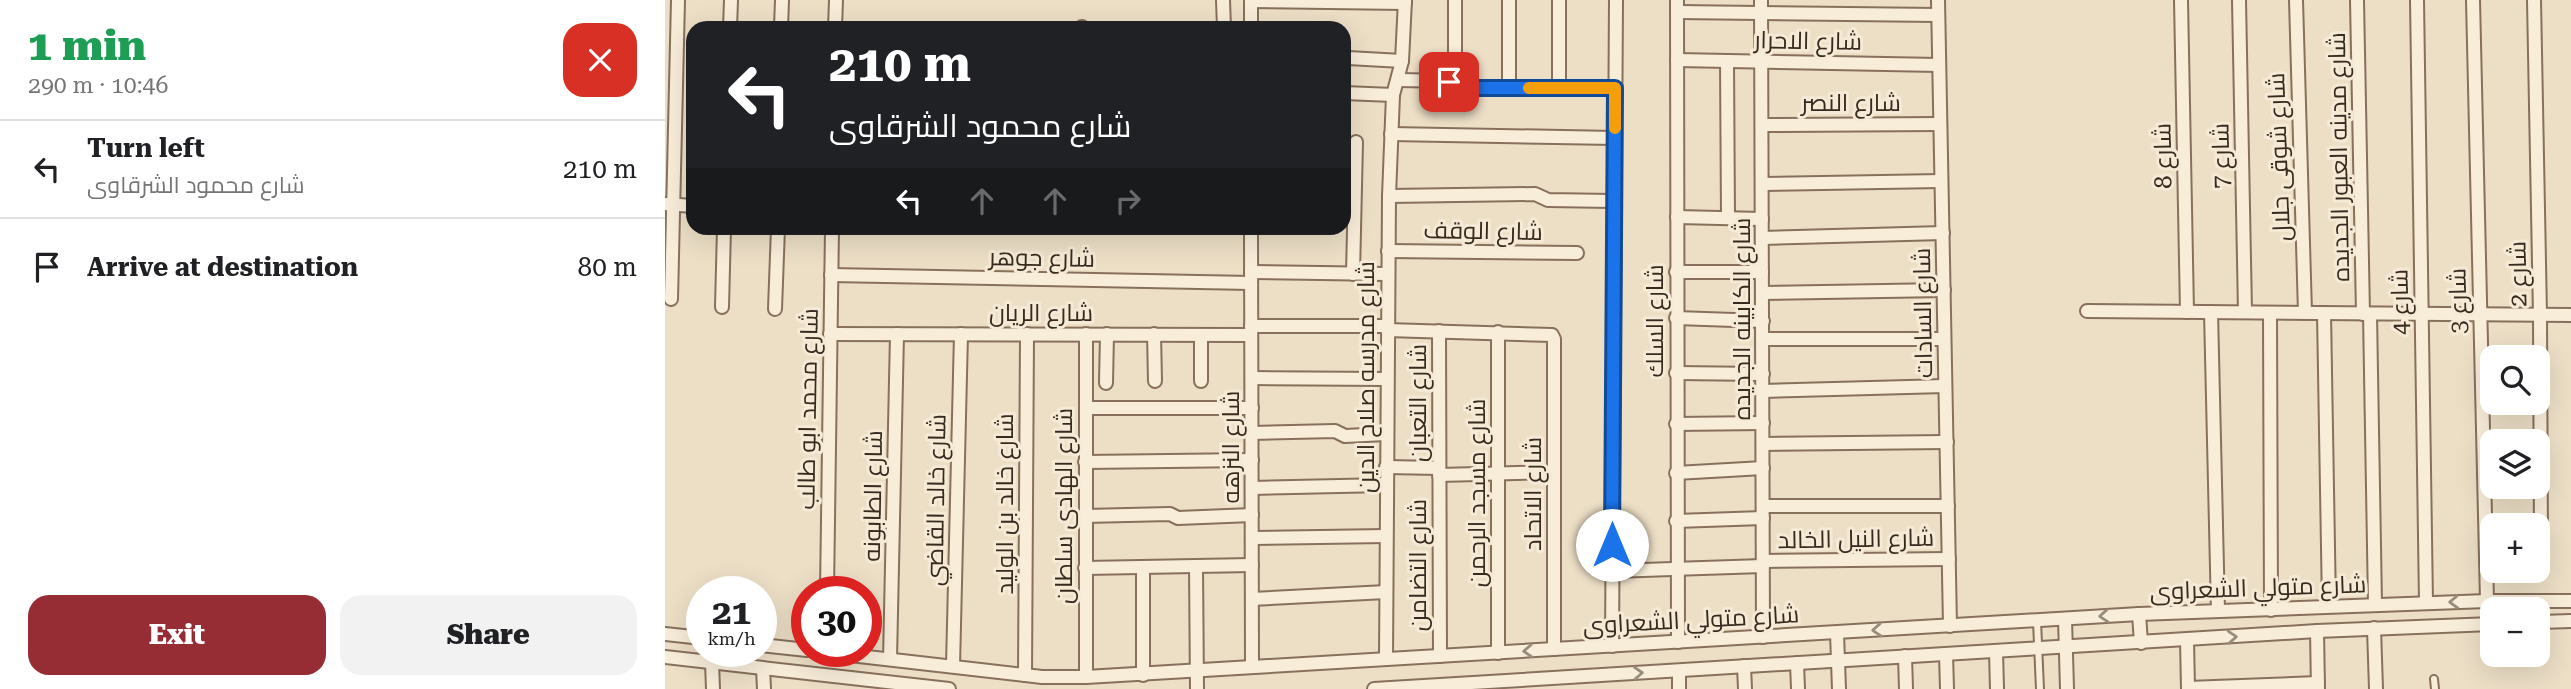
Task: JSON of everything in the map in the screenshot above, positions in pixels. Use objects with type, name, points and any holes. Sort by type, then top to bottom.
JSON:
[{"type":"street","points":[[671,299],[669,204],[678,0]]},
{"type":"street","points":[[730,21],[731,0]]},
{"type":"street","points":[[781,21],[782,0]]},
{"type":"street","points":[[835,21],[836,0]]},
{"type":"street","points":[[1223,0],[1224,21]]},
{"type":"street","points":[[1251,21],[1251,0],[1405,1]]},
{"type":"street","points":[[1455,0],[1455,85]]},
{"type":"street","points":[[1509,0],[1509,88]]},
{"type":"street","points":[[1559,0],[1559,88]]},
{"type":"street","points":[[1612,646],[1616,0]]},
{"type":"street","name":"شارع الكابينه الجديده","points":[[1761,0],[1763,637]]},
{"type":"street","name":"شارع السادات","points":[[1938,0],[1950,626]]},
{"type":"street","name":"شارع 8","points":[[2181,0],[2187,312]]},
{"type":"street","name":"شارع 7","points":[[2239,0],[2245,312]]},
{"type":"street","name":"شارع شوقى جلال","points":[[2296,0],[2305,313]]},
{"type":"street","name":"شارع مدينه العبور الجديده","points":[[2357,0],[2375,604]]},
{"type":"street","name":"شارع 4","points":[[2417,0],[2426,603]]},
{"type":"street","name":"شارع 3","points":[[2473,0],[2487,597]]},
{"type":"street","name":"شارع 2","points":[[2534,0],[2541,513]]},
{"type":"street","name":"شارع مدرسه صلاح الدين","points":[[1386,659],[1389,196],[1393,95],[1402,61],[1405,1]]},
{"type":"street","points":[[1677,6],[1761,15],[1938,15]]},
{"type":"street","name":"شارع السلك","points":[[1677,6],[1678,642]]},
{"type":"street","points":[[1351,58],[1402,61]]},
{"type":"street","name":"شارع الاحرار","points":[[1677,60],[1939,65]]},
{"type":"street","points":[[1727,61],[1728,218]]},
{"type":"street","points":[[1399,80],[1449,82],[1461,88],[1615,88]]},
{"type":"street","points":[[1351,93],[1393,95]]},
{"type":"street","name":"شارع النصر","points":[[1762,125],[1940,124]]},
{"type":"street","points":[[1391,134],[1615,138]]},
{"type":"street","points":[[1351,161],[1356,142]]},
{"type":"street","points":[[1762,184],[1941,181]]},
{"type":"street","points":[[1389,196],[1535,194],[1548,200],[1613,201]]},
{"type":"street","points":[[1677,217],[1762,219]]},
{"type":"street","points":[[1762,238],[1943,233]]},
{"type":"street","points":[[722,307],[724,235]]},
{"type":"street","points":[[775,309],[778,235]]},
{"type":"street","name":"شارع محمد ابو طالب","points":[[827,576],[832,235]]},
{"type":"street","name":"شارع النزهه","points":[[1251,235],[1252,667]]},
{"type":"street","points":[[1350,235],[1353,274]]},
{"type":"street","name":"شارع الوقف","points":[[1388,251],[1577,253]]},
{"type":"street","points":[[1677,272],[1762,272]]},
{"type":"street","name":"شارع جوهر","points":[[831,275],[1251,277],[1387,274]]},
{"type":"street","points":[[1762,293],[1944,290]]},
{"type":"street","points":[[2087,311],[2571,315]]},
{"type":"street","points":[[2211,312],[2218,611]]},
{"type":"street","points":[[2270,313],[2271,610]]},
{"type":"street","points":[[2324,313],[2329,606]]},
{"type":"street","points":[[1676,318],[1763,321]]},
{"type":"street","name":"شارع الريان","points":[[831,334],[1201,335],[1251,330],[1387,328],[1548,334],[1554,339]]},
{"type":"street","name":"شارع التعبان","points":[[1439,331],[1439,471]]},
{"type":"street","name":"شارع مسجد الرحمن","points":[[1498,332],[1498,653]]},
{"type":"street","name":"شارع الطابونه","points":[[890,659],[897,334]]},
{"type":"street","name":"شارع خالد القاضي","points":[[953,666],[961,334]]},
{"type":"street","name":"شارع خالد بن الوليد","points":[[1025,674],[1027,334]]},
{"type":"street","name":"شارع الهادى سلطان","points":[[1086,334],[1086,677]]},
{"type":"street","points":[[1106,383],[1107,334]]},
{"type":"street","points":[[1154,334],[1155,382]]},
{"type":"street","points":[[1201,335],[1201,382]]},
{"type":"street","name":"شارع الاتحاد","points":[[1554,339],[1554,649]]},
{"type":"street","points":[[1763,339],[1944,339]]},
{"type":"street","points":[[1676,373],[1763,373]]},
{"type":"street","points":[[1252,378],[1387,379]]},
{"type":"street","points":[[1763,390],[1945,386]]},
{"type":"street","points":[[1086,408],[1252,408]]},
{"type":"street","points":[[1676,424],[1763,423]]},
{"type":"street","points":[[1252,433],[1335,431],[1345,436],[1387,434]]},
{"type":"street","points":[[1763,444],[1947,442]]},
{"type":"street","points":[[1086,462],[1252,460]]},
{"type":"street","points":[[1387,467],[1498,474],[1553,472]]},
{"type":"street","points":[[1676,473],[1763,468]]},
{"type":"street","name":"شارع التضامن","points":[[1439,471],[1440,656]]},
{"type":"street","points":[[1252,488],[1387,485]]},
{"type":"street","points":[[1676,521],[1763,512],[1948,506]]},
{"type":"street","points":[[1085,516],[1252,515]]},
{"type":"street","points":[[1252,538],[1386,536]]},
{"type":"street","name":"شارع النيل الخالد","points":[[1612,571],[1949,559]]},
{"type":"street","points":[[1085,568],[1252,565]]},
{"type":"street","points":[[1196,566],[1197,689]]},
{"type":"street","points":[[1143,567],[1143,675]]},
{"type":"street","points":[[1252,599],[1386,592]]},
{"type":"street","name":"شارع متولي الشعراوى","points":[[882,658],[1025,674],[1086,677],[1143,675],[2139,614],[2480,601]]},
{"type":"street","name":"شارع متولي الشعراوى","points":[[2550,601],[2571,601]]},
{"type":"street","points":[[2352,605],[2353,629]]},
{"type":"street","points":[[2139,614],[2141,643]]},
{"type":"street","points":[[2065,619],[2067,689]]},
{"type":"street","points":[[2550,622],[2571,621]]},
{"type":"street","name":"شارع متولي الشعراوى","points":[[1374,689],[1559,683],[1612,674],[2317,631],[2480,624]]},
{"type":"street","points":[[2374,628],[2377,689]]},
{"type":"street","points":[[2187,640],[2188,688],[2318,686],[2317,631]]},
{"type":"street","points":[[1837,633],[1839,689]]},
{"type":"street","points":[[665,634],[686,636]]},
{"type":"street","points":[[1996,651],[1997,689]]},
{"type":"street","points":[[1946,654],[1947,689]]},
{"type":"street","points":[[1905,656],[1906,689]]},
{"type":"street","points":[[665,657],[686,660]]},
{"type":"street","points":[[1797,663],[1798,689]]},
{"type":"street","points":[[1744,666],[1745,689]]},
{"type":"street","points":[[712,667],[713,689]]},
{"type":"street","points":[[753,667],[828,680],[949,689]]},
{"type":"street","points":[[763,668],[764,689]]},
{"type":"street","points":[[1679,670],[1679,689]]},
{"type":"street","points":[[1612,674],[1613,689]]},
{"type":"lane","points":[[2037,620],[2040,689]]},
{"type":"lane","points":[[2434,678],[2435,689]]},
{"type":"slow traffic","points":[[1529,88],[1615,88],[1615,128]]},
{"type":"route","points":[[1449,82],[1461,88],[1615,88],[1612,545]]}]
